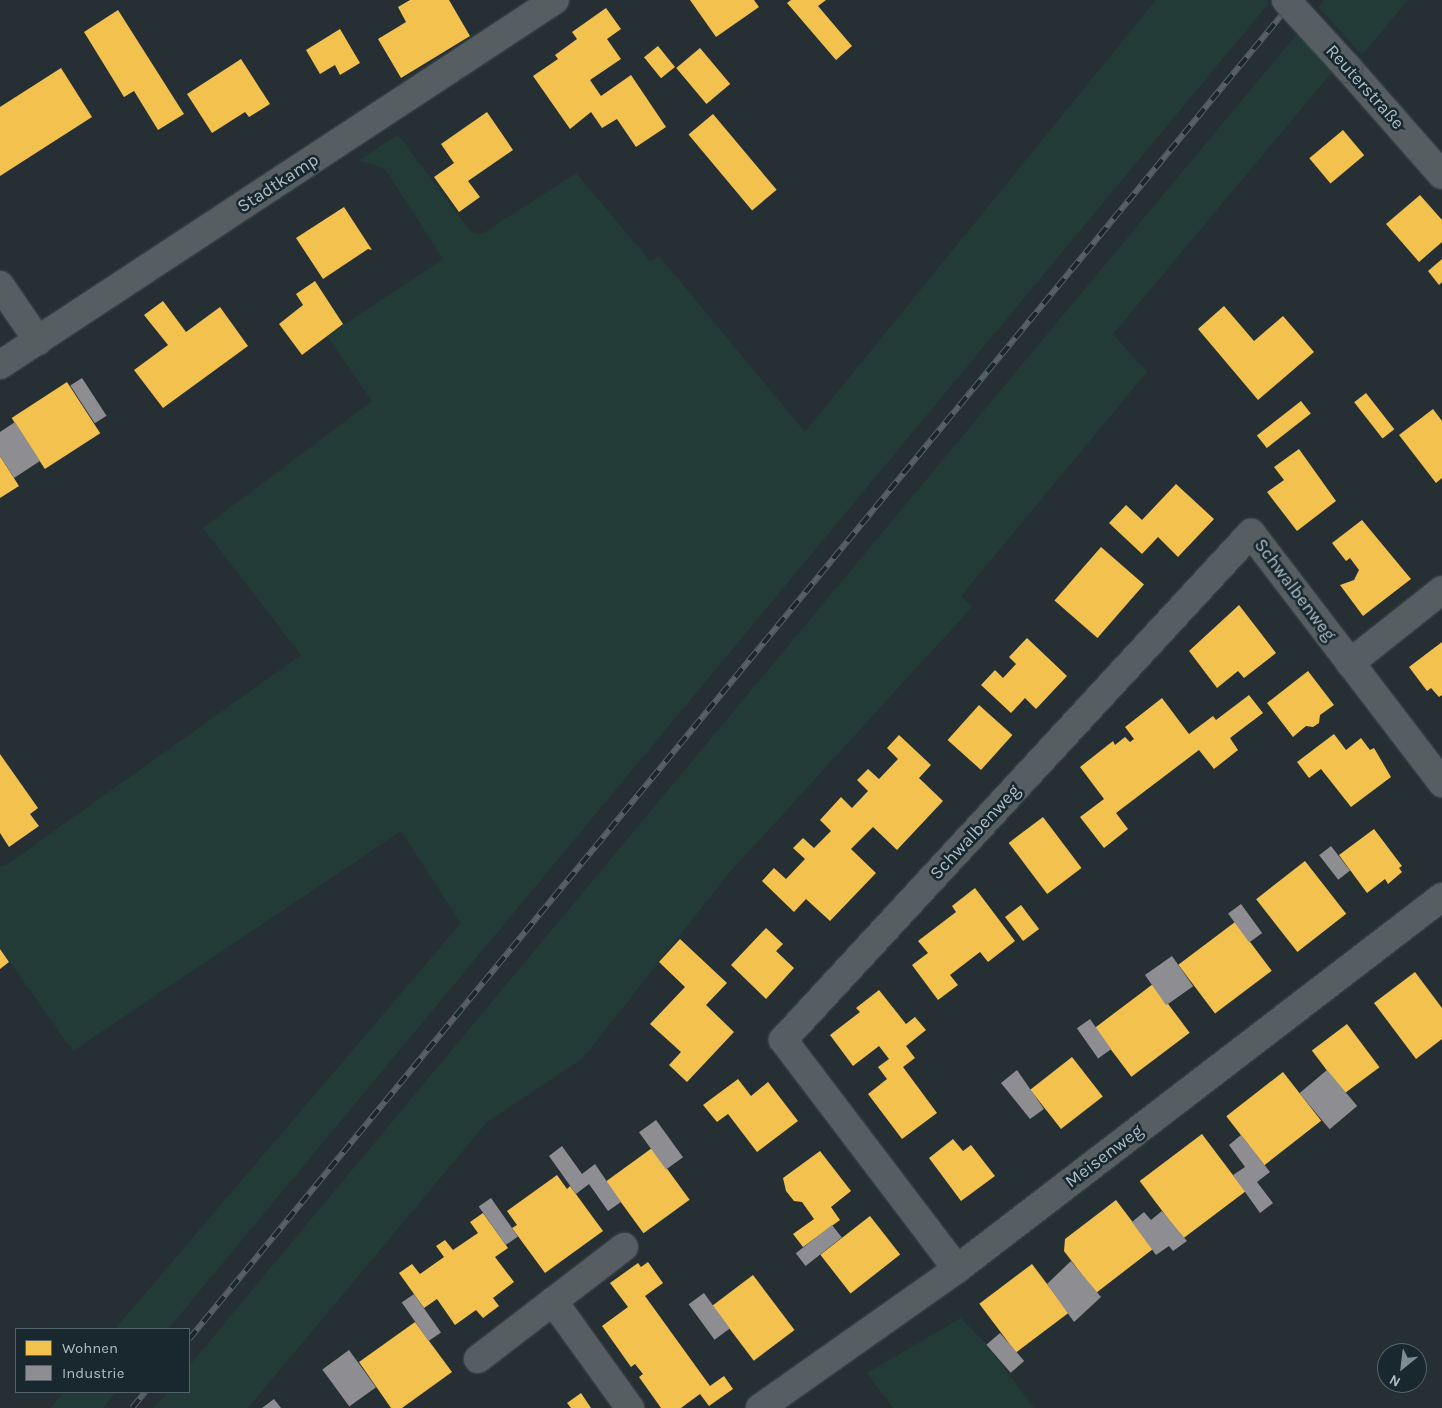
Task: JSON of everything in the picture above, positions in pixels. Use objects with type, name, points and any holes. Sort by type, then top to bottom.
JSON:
[{"type":"street","name":"Stadtkamp","points":[[0,365],[556,0]]},
{"type":"street","name":"Reuterstraße","points":[[1286,0],[1442,175]]},
{"type":"street","points":[[0,285],[38,341]]},
{"type":"street","name":"Schwalbenweg","points":[[957,1269],[783,1040],[1251,532],[1442,783]]},
{"type":"street","points":[[1350,663],[1442,590]]},
{"type":"street","name":"Meisenweg","points":[[760,1408],[957,1269],[1442,897]]},
{"type":"street","points":[[478,1359],[624,1247]]},
{"type":"street","points":[[554,1302],[630,1408]]},
{"type":"green space","points":[[1156,0],[1266,0],[1269,3],[169,1328],[116,1328],[461,923],[401,831],[73,1051],[0,948],[0,866],[5,866],[301,655],[203,528],[372,401],[327,336],[443,259],[385,169],[359,160],[398,135],[471,232],[482,234],[576,173],[650,261],[659,256],[805,432]]},
{"type":"green space","points":[[1324,0],[1408,0],[1362,55],[1318,7]]},
{"type":"green space","points":[[1297,34],[1332,72],[1113,334],[1147,372],[961,596],[972,607],[729,873],[583,1058],[487,1122],[248,1408],[154,1408],[167,1393],[190,1393],[190,1365]]},
{"type":"green space","points":[[961,1318],[986,1344],[1034,1408],[893,1408],[867,1373]]},
{"type":"green space","points":[[63,1393],[115,1393],[103,1408],[51,1408]]},
{"type":"building: Wohnen","points":[[410,0],[449,0],[470,36],[401,78],[378,39],[406,22],[398,7]]},
{"type":"building: Wohnen","points":[[690,0],[754,0],[759,7],[716,37]]},
{"type":"building: Wohnen","points":[[791,0],[826,0],[818,6],[852,46],[836,60],[787,3]]},
{"type":"building: Wohnen","points":[[606,8],[621,29],[607,39],[621,59],[590,80],[601,96],[631,75],[666,127],[636,147],[617,119],[602,128],[591,112],[570,129],[533,76],[558,59],[555,55],[577,39],[572,32]]},
{"type":"building: Wohnen","points":[[118,10],[184,114],[158,130],[134,91],[124,97],[84,32]]},
{"type":"building: Wohnen","points":[[340,29],[360,63],[340,75],[335,65],[320,74],[306,50]]},
{"type":"building: Wohnen","points":[[658,46],[675,67],[661,78],[644,57]]},
{"type":"building: Wohnen","points":[[700,48],[730,84],[706,104],[676,68]]},
{"type":"building: Wohnen","points":[[241,59],[270,104],[249,117],[245,112],[212,133],[187,94]]},
{"type":"building: Wohnen","points":[[61,68],[92,117],[0,176],[0,107]]},
{"type":"building: Wohnen","points":[[487,112],[513,150],[468,181],[480,197],[459,212],[434,177],[454,163],[441,144]]},
{"type":"building: Wohnen","points":[[713,114],[777,190],[752,210],[688,135]]},
{"type":"building: Wohnen","points":[[1343,130],[1364,155],[1331,184],[1309,158]]},
{"type":"building: Wohnen","points":[[1420,195],[1442,220],[1442,242],[1419,262],[1386,224]]},
{"type":"building: Wohnen","points":[[344,207],[372,250],[368,249],[323,279],[296,238]]},
{"type":"building: Wohnen","points":[[1442,259],[1442,282],[1439,285],[1428,271]]},
{"type":"building: Wohnen","points":[[315,281],[343,324],[302,355],[279,324],[303,305],[296,294]]},
{"type":"building: Wohnen","points":[[163,301],[186,332],[220,307],[248,346],[163,408],[134,370],[168,345],[144,315]]},
{"type":"building: Wohnen","points":[[1224,306],[1254,341],[1283,316],[1314,352],[1258,400],[1198,329]]},
{"type":"building: Wohnen","points":[[67,382],[100,433],[45,469],[12,418]]},
{"type":"building: Wohnen","points":[[1366,393],[1394,429],[1383,438],[1354,402]]},
{"type":"building: Wohnen","points":[[1301,401],[1311,414],[1267,448],[1257,435]]},
{"type":"building: Wohnen","points":[[1433,409],[1442,421],[1442,478],[1436,483],[1399,435]]},
{"type":"building: Wohnen","points":[[1299,449],[1336,501],[1297,531],[1267,492],[1284,480],[1274,467]]},
{"type":"building: Wohnen","points":[[0,456],[19,486],[0,498]]},
{"type":"building: Wohnen","points":[[1176,484],[1214,519],[1178,557],[1158,537],[1142,554],[1109,523],[1126,505],[1142,520]]},
{"type":"building: Wohnen","points":[[1362,520],[1411,579],[1363,616],[1340,585],[1354,580],[1359,570],[1350,558],[1346,561],[1332,543]]},
{"type":"building: Wohnen","points":[[1101,547],[1144,584],[1097,638],[1054,601]]},
{"type":"building: Wohnen","points":[[1239,605],[1276,653],[1244,678],[1238,671],[1217,688],[1189,651]]},
{"type":"building: Wohnen","points":[[1027,638],[1067,676],[1036,709],[1025,698],[1011,713],[981,685],[995,670],[1003,678],[1016,664],[1009,657]]},
{"type":"building: Wohnen","points":[[1442,642],[1442,695],[1439,697],[1431,688],[1427,691],[1409,667]]},
{"type":"building: Wohnen","points":[[1308,671],[1334,705],[1320,715],[1319,723],[1313,727],[1306,726],[1293,737],[1267,703]]},
{"type":"building: Wohnen","points":[[1249,695],[1263,713],[1230,738],[1238,750],[1214,769],[1199,750],[1116,813],[1128,829],[1104,848],[1080,817],[1104,799],[1080,767],[1113,741],[1115,745],[1125,737],[1130,742],[1134,739],[1125,727],[1162,698],[1189,734],[1213,716],[1216,720]]},
{"type":"building: Wohnen","points":[[979,705],[1012,735],[981,770],[948,740]]},
{"type":"building: Wohnen","points":[[1334,734],[1346,750],[1361,738],[1370,750],[1374,748],[1391,777],[1351,807],[1321,769],[1309,778],[1297,762]]},
{"type":"building: Wohnen","points":[[899,735],[931,765],[919,778],[943,801],[897,850],[873,827],[851,849],[876,873],[830,921],[806,899],[794,912],[762,881],[774,868],[786,879],[805,859],[793,848],[803,838],[814,848],[831,831],[820,820],[841,797],[852,808],[868,791],[857,780],[868,769],[879,779],[898,759],[887,748]]},
{"type":"building: Wohnen","points":[[0,754],[38,808],[30,814],[39,826],[9,847],[0,833]]},
{"type":"building: Wohnen","points":[[1043,817],[1082,868],[1047,894],[1009,843]]},
{"type":"building: Wohnen","points":[[1374,829],[1402,866],[1399,868],[1402,872],[1388,884],[1385,879],[1367,893],[1339,855]]},
{"type":"building: Wohnen","points":[[1305,861],[1346,914],[1297,952],[1256,899]]},
{"type":"building: Wohnen","points":[[975,888],[1015,941],[988,962],[980,952],[950,975],[958,985],[938,1000],[912,965],[928,953],[918,941],[956,912],[952,906]]},
{"type":"building: Wohnen","points":[[1021,905],[1039,929],[1023,941],[1005,917]]},
{"type":"building: Wohnen","points":[[1235,922],[1272,971],[1215,1013],[1178,965]]},
{"type":"building: Wohnen","points":[[766,928],[783,944],[776,951],[794,968],[766,999],[731,965]]},
{"type":"building: Wohnen","points":[[680,939],[727,983],[706,1005],[734,1032],[687,1082],[669,1065],[681,1052],[650,1024],[685,987],[659,962]]},
{"type":"building: Wohnen","points":[[0,949],[9,962],[0,969]]},
{"type":"building: Wohnen","points":[[1415,972],[1442,1008],[1442,1039],[1416,1059],[1374,1003]]},
{"type":"building: Wohnen","points":[[1153,984],[1190,1033],[1131,1077],[1095,1028]]},
{"type":"building: Wohnen","points":[[879,990],[906,1024],[915,1017],[926,1030],[906,1046],[915,1058],[903,1067],[937,1113],[902,1139],[868,1094],[887,1079],[878,1067],[889,1059],[879,1046],[853,1066],[830,1035],[860,1012],[856,1008]]},
{"type":"building: Wohnen","points":[[1347,1024],[1379,1067],[1344,1094],[1312,1050]]},
{"type":"building: Wohnen","points":[[1072,1057],[1103,1096],[1061,1129],[1030,1090]]},
{"type":"building: Wohnen","points":[[1283,1072],[1321,1121],[1264,1165],[1226,1116]]},
{"type":"building: Wohnen","points":[[738,1079],[751,1096],[768,1082],[798,1121],[757,1152],[728,1114],[717,1122],[703,1105]]},
{"type":"building: Wohnen","points":[[1202,1134],[1245,1192],[1183,1238],[1140,1181]]},
{"type":"building: Wohnen","points":[[953,1139],[963,1151],[971,1145],[995,1176],[961,1201],[929,1158]]},
{"type":"building: Wohnen","points":[[652,1148],[690,1200],[644,1233],[606,1182]]},
{"type":"building: Wohnen","points":[[820,1151],[851,1191],[831,1207],[840,1220],[803,1247],[793,1234],[814,1219],[802,1202],[794,1201],[786,1191],[783,1178]]},
{"type":"building: Wohnen","points":[[557,1175],[567,1189],[570,1186],[603,1231],[545,1273],[512,1228],[517,1225],[507,1211]]},
{"type":"building: Wohnen","points":[[1116,1200],[1153,1249],[1096,1293],[1064,1251],[1065,1239]]},
{"type":"building: Wohnen","points":[[483,1213],[508,1248],[495,1257],[514,1282],[493,1298],[499,1306],[483,1318],[476,1310],[455,1325],[437,1299],[424,1308],[399,1273],[412,1264],[420,1274],[444,1257],[436,1246],[445,1240],[453,1250],[478,1233],[470,1222]]},
{"type":"building: Wohnen","points":[[870,1216],[900,1255],[851,1293],[820,1255]]},
{"type":"building: Wohnen","points":[[648,1262],[663,1283],[645,1296],[710,1386],[724,1376],[733,1389],[709,1406],[700,1394],[681,1408],[661,1408],[639,1377],[643,1374],[635,1364],[631,1367],[602,1326],[628,1307],[610,1283],[638,1263],[641,1267]]},
{"type":"building: Wohnen","points":[[1032,1264],[1069,1313],[1016,1352],[979,1304]]},
{"type":"building: Wohnen","points":[[753,1275],[795,1330],[754,1361],[712,1306]]},
{"type":"building: Wohnen","points":[[415,1322],[452,1372],[402,1408],[391,1408],[359,1362]]},
{"type":"building: Wohnen","points":[[581,1393],[591,1408],[571,1408],[567,1403]]},
{"type":"building: Industrie","points":[[82,378],[107,416],[95,423],[70,386]]},
{"type":"building: Industrie","points":[[15,422],[40,461],[14,478],[0,456],[0,432]]},
{"type":"building: Industrie","points":[[1331,846],[1350,870],[1338,880],[1319,855]]},
{"type":"building: Industrie","points":[[1241,904],[1262,933],[1249,943],[1228,913]]},
{"type":"building: Industrie","points":[[1172,956],[1193,986],[1166,1005],[1145,975]]},
{"type":"building: Industrie","points":[[1090,1019],[1111,1049],[1098,1058],[1077,1028]]},
{"type":"building: Industrie","points":[[1017,1070],[1044,1109],[1030,1119],[1001,1083]]},
{"type":"building: Industrie","points":[[1327,1070],[1357,1106],[1330,1129],[1299,1093]]},
{"type":"building: Industrie","points":[[656,1120],[683,1157],[666,1170],[639,1132]]},
{"type":"building: Industrie","points":[[1241,1135],[1270,1172],[1257,1182],[1273,1203],[1260,1213],[1233,1175],[1245,1167],[1229,1145]]},
{"type":"building: Industrie","points":[[562,1146],[582,1174],[595,1164],[621,1202],[608,1211],[589,1184],[576,1194],[549,1156]]},
{"type":"building: Industrie","points":[[491,1198],[518,1237],[506,1245],[479,1207]]},
{"type":"building: Industrie","points":[[1162,1211],[1187,1241],[1173,1251],[1169,1246],[1156,1255],[1132,1222],[1144,1212],[1151,1220]]},
{"type":"building: Industrie","points":[[832,1225],[842,1238],[806,1266],[796,1253]]},
{"type":"building: Industrie","points":[[1071,1261],[1101,1297],[1074,1322],[1047,1284]]},
{"type":"building: Industrie","points":[[704,1293],[730,1329],[714,1340],[689,1304]]},
{"type":"building: Industrie","points":[[414,1294],[441,1333],[429,1341],[402,1303]]},
{"type":"building: Industrie","points":[[1000,1333],[1024,1361],[1011,1373],[986,1345]]},
{"type":"building: Industrie","points":[[349,1350],[376,1387],[349,1407],[322,1369]]},
{"type":"building: Industrie","points":[[274,1399],[281,1408],[262,1408]]},
{"type":"railway","points":[[190,1338],[1294,0]]},
{"type":"railway","points":[[132,1408],[144,1393]]}]
